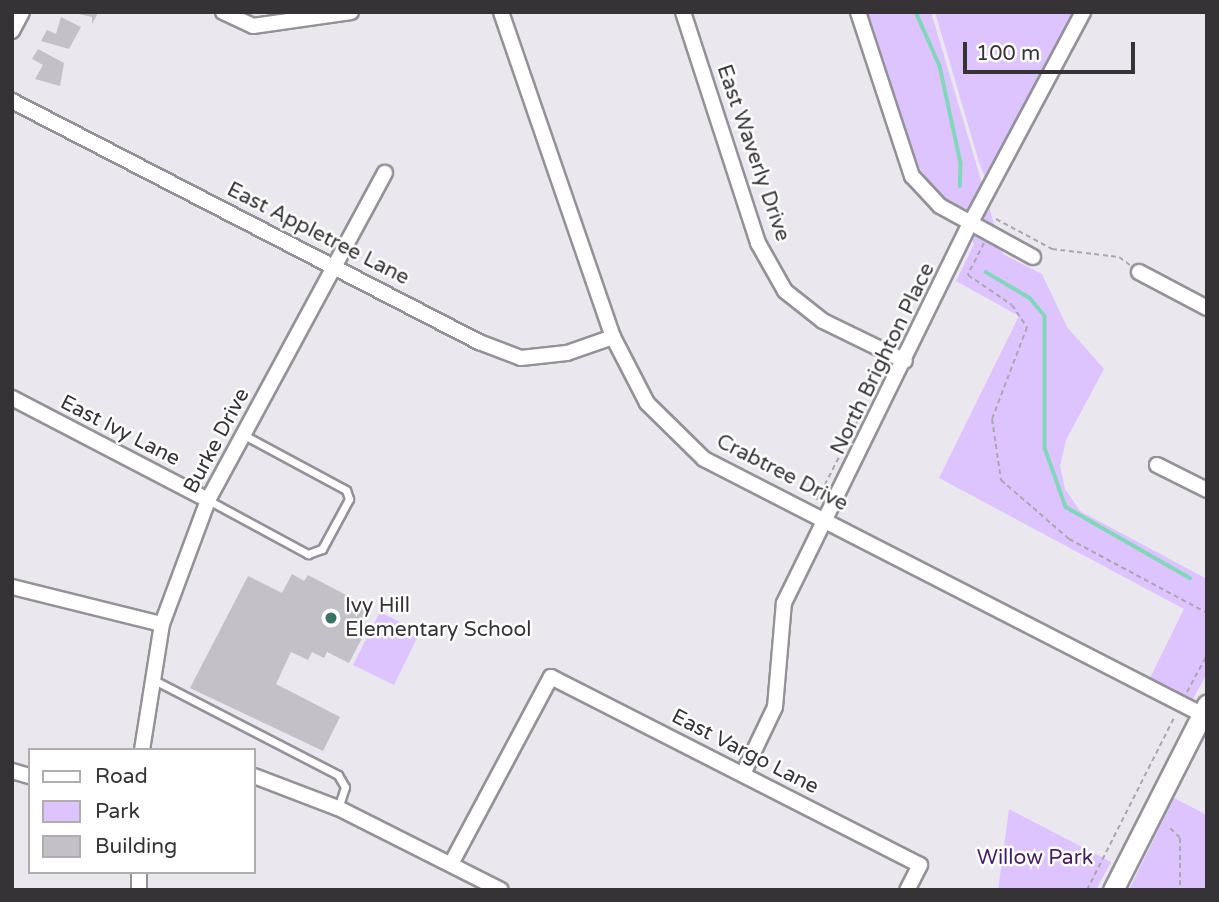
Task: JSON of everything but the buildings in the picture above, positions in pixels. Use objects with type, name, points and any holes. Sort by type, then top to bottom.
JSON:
[{"type":"main road","points":[[1113,890],[1205,713]]},
{"type":"street","points":[[13,27],[22,12]]},
{"type":"street","points":[[223,12],[253,26],[351,12]]},
{"type":"street","name":"Crabtree Drive","points":[[501,12],[613,337],[647,403],[704,459],[828,520],[1181,704],[1205,713]]},
{"type":"street","name":"East Waverly Drive","points":[[683,12],[758,243],[785,291],[823,321],[905,361]]},
{"type":"street","points":[[858,12],[912,176],[940,206],[975,216],[988,234],[1033,257]]},
{"type":"street","name":"North Brighton Place","points":[[743,774],[775,707],[784,603],[828,520],[975,216],[1083,12]]},
{"type":"street","name":"East Appletree Lane","points":[[12,101],[521,358],[567,353],[613,337]]},
{"type":"street","name":"Burke Drive","points":[[142,748],[162,624],[208,500],[385,173]]},
{"type":"street","points":[[1139,272],[1207,309]]},
{"type":"street","name":"East Ivy Lane","points":[[12,398],[208,500]]},
{"type":"street","points":[[1157,465],[1207,490]]},
{"type":"street","points":[[12,587],[162,624]]},
{"type":"street","name":"East Vargo Lane","points":[[451,864],[551,677],[920,865],[907,890]]},
{"type":"street","points":[[256,777],[338,808],[501,890]]},
{"type":"lane","points":[[208,500],[317,554],[349,499],[336,482],[244,435]]},
{"type":"lane","points":[[153,680],[338,775],[345,787],[338,808]]},
{"type":"path","points":[[975,216],[996,219],[1052,249],[1119,257],[1139,272]]},
{"type":"path","points":[[996,219],[968,275],[1012,305],[1027,327],[992,419],[1001,480],[1069,539],[1207,612]]},
{"type":"path","points":[[1087,890],[1207,654]]},
{"type":"path","points":[[1170,828],[1180,838],[1180,890]]},
{"type":"green space","points":[[865,12],[931,12],[1003,254],[1042,274],[1067,327],[1104,369],[1066,440],[1060,466],[1065,489],[1080,511],[1207,579],[1207,673],[1193,699],[1150,678],[1184,609],[939,478],[1019,316],[956,281],[974,244],[960,208],[944,201],[917,165]]},
{"type":"green space","points":[[935,12],[1075,12],[987,182],[979,162]]},
{"type":"green space","points":[[380,612],[420,632],[394,685],[353,665]]},
{"type":"green space","points":[[1174,798],[1207,815],[1207,890],[1129,890]]},
{"type":"green space","name":"Willow Park","points":[[1009,809],[1111,862],[1096,890],[998,890]]},
{"type":"waterway","points":[[916,12],[940,66],[961,163],[960,186]]},
{"type":"waterway","points":[[986,272],[1030,298],[1045,316],[1045,448],[1066,507],[1190,578]]},
{"type":"place","name":"Ivy Hill Elementary School","points":[[331,618]]}]
